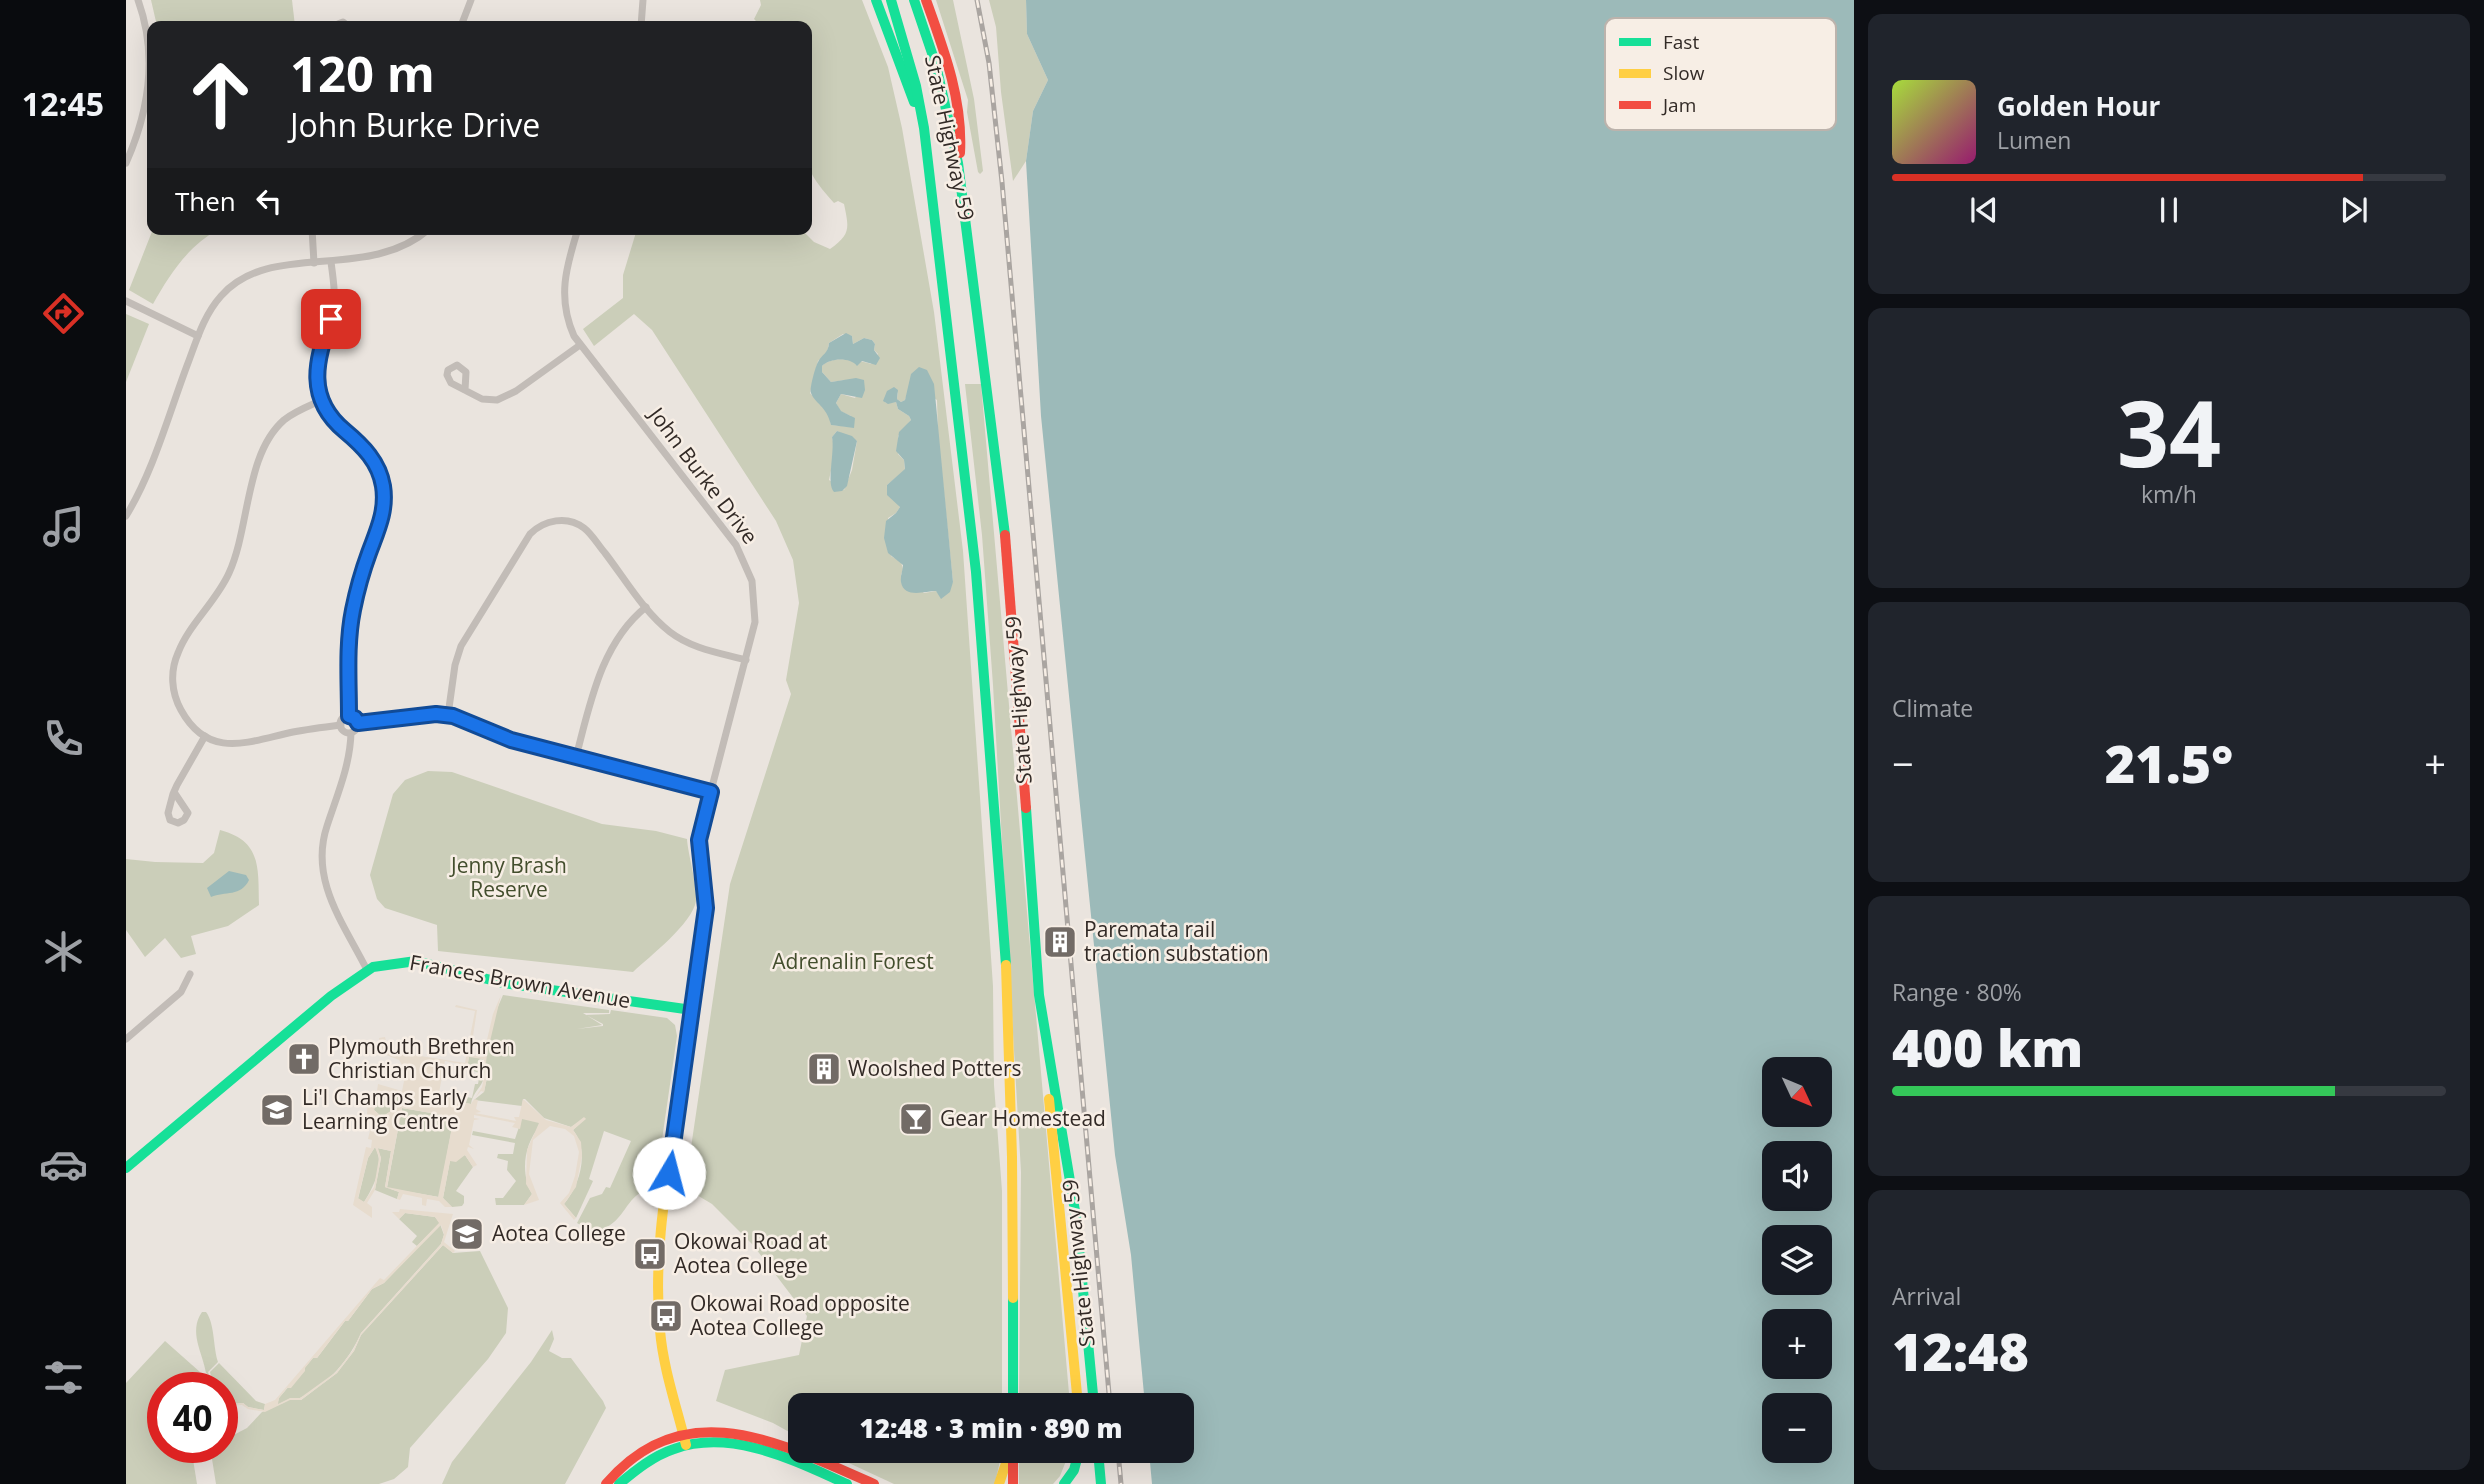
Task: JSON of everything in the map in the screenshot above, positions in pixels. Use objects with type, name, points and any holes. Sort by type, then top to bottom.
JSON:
[{"type":"main road","points":[[876,0],[924,128]]},
{"type":"main road","name":"State Highway 59","points":[[891,0],[916,86],[924,128],[976,572],[1004,920],[1012,1157],[1013,1393]]},
{"type":"main road","name":"State Highway 59","points":[[914,0],[936,65],[958,163],[1010,579],[1039,995],[1077,1230],[1093,1393]]},
{"type":"main road","points":[[926,0],[948,69],[962,136],[958,163]]},
{"type":"main road","name":"Frances Brown Avenue","points":[[126,1168],[331,996],[367,970],[395,962],[416,961],[503,984],[692,1010]]},
{"type":"main road","points":[[1039,995],[1077,1393]]},
{"type":"main road","points":[[685,1441],[660,1334],[657,1291],[665,1205],[692,1010]]},
{"type":"main road","points":[[619,1484],[643,1464],[685,1441]]},
{"type":"main road","points":[[606,1484],[637,1455],[685,1441],[751,1445],[846,1481],[874,1484]]},
{"type":"main road","points":[[999,1484],[1007,1463]]},
{"type":"main road","points":[[1012,1463],[1013,1484]]},
{"type":"main road","points":[[1065,1484],[1076,1463]]},
{"type":"main road","points":[[1099,1463],[1101,1484]]},
{"type":"street","points":[[138,0],[147,43]]},
{"type":"street","points":[[463,21],[471,0]]},
{"type":"street","points":[[642,21],[643,0]]},
{"type":"street","points":[[126,163],[143,117],[147,92]]},
{"type":"street","points":[[312,235],[314,263]]},
{"type":"street","points":[[126,516],[140,490],[198,336],[212,306],[236,282],[262,270],[369,258],[392,252],[419,235]]},
{"type":"street","name":"John Burke Drive","points":[[576,235],[563,293],[568,323],[580,345],[742,555],[752,581],[756,605],[754,629],[699,840],[706,908],[692,1010]]},
{"type":"street","points":[[331,262],[334,310],[317,365],[322,400],[336,423],[369,453],[383,487],[383,512],[360,580],[353,612],[347,670],[349,716]]},
{"type":"street","points":[[126,301],[198,336]]},
{"type":"street","points":[[466,390],[490,401],[505,398],[580,345]]},
{"type":"street","points":[[322,400],[292,414],[269,438],[259,460],[233,565],[215,599],[177,655],[173,675],[176,698],[188,721],[205,736],[224,743],[242,745],[292,732],[341,724]]},
{"type":"street","points":[[448,715],[455,665],[461,646],[527,539],[544,524],[565,520],[584,528],[663,626],[683,640],[746,660]]},
{"type":"street","points":[[576,757],[599,674],[630,623],[646,607]]},
{"type":"street","points":[[358,723],[448,715],[465,719],[511,740],[711,792]]},
{"type":"street","points":[[351,733],[344,731],[341,724],[344,718],[349,716],[355,718],[357,729],[351,733],[347,766],[323,841],[321,867],[329,898],[367,970]]},
{"type":"street","points":[[174,792],[205,736]]},
{"type":"street","points":[[126,1039],[181,992],[190,974]]},
{"type":"green space","points":[[151,0],[292,0],[294,21],[156,21]]},
{"type":"green space","name":"Adrenalin Forest","points":[[760,0],[862,0],[888,67],[902,128],[934,312],[963,551],[993,986],[994,1085],[1002,1191],[1002,1393],[788,1393],[788,1431],[716,1401],[725,1370],[799,1355],[807,1316],[753,1245],[712,1204],[685,1188],[730,884],[791,694],[786,680],[799,603],[793,560],[776,521],[652,330],[634,314],[594,346],[583,329],[623,298],[623,275],[635,235],[807,235],[814,242],[830,249],[845,234],[847,225],[844,204],[838,201],[834,203],[812,175],[812,21],[754,19],[761,5]],"holes":[[[843,334],[852,336],[853,344],[864,338],[872,340],[875,344],[874,350],[878,354],[871,364],[838,359],[822,366],[822,372],[831,382],[845,380],[864,383],[855,398],[841,394],[836,403],[840,411],[851,416],[852,427],[831,425],[829,414],[810,393],[818,361],[827,353],[829,343]],[[911,382],[937,400],[953,582],[942,598],[936,591],[924,593],[901,575],[901,562],[891,556],[888,518],[900,507],[887,489],[887,485],[905,470],[904,460],[898,454],[898,436],[911,420],[898,409],[896,402],[885,403],[898,392],[897,399],[901,402],[905,400]],[[837,431],[857,441],[852,470],[844,490],[829,480],[835,451],[832,437]]]},
{"type":"green space","points":[[936,0],[953,0],[974,99],[983,171],[980,174],[967,112],[968,100]]},
{"type":"green space","points":[[989,0],[1026,0],[1027,34],[1048,80],[1033,111],[1026,161],[1013,181],[1001,92],[996,27]]},
{"type":"green space","points":[[151,235],[210,235],[189,252],[153,304],[129,290]]},
{"type":"green space","points":[[126,314],[149,324],[126,382]]},
{"type":"green space","points":[[965,384],[981,384],[1069,1393],[1019,1393],[1021,1172],[982,535]]},
{"type":"green space","name":"Jenny Brash Reserve","points":[[428,771],[452,772],[602,824],[656,831],[687,839],[696,895],[693,910],[669,939],[633,972],[438,951],[437,925],[385,908],[377,899],[370,875],[393,794],[405,780]]},
{"type":"green space","points":[[220,830],[244,841],[251,849],[257,868],[259,905],[228,926],[191,936],[196,954],[181,958],[165,938],[145,957],[126,930],[126,859],[203,863],[214,853]]},
{"type":"green space","points":[[503,995],[609,1010],[609,1013],[583,1013],[586,1015],[610,1014],[611,1010],[667,1018],[675,1025],[677,1036],[655,1188],[636,1196],[612,1224],[603,1229],[591,1231],[577,1223],[590,1198],[602,1194],[606,1187],[610,1188],[631,1141],[604,1131],[589,1179],[593,1181],[576,1218],[564,1204],[575,1187],[581,1168],[581,1148],[573,1130],[586,1118],[571,1127],[544,1118],[525,1099],[522,1106],[474,1100],[484,1092],[489,1068],[485,1063],[494,1016]]},
{"type":"green space","points":[[469,1056],[483,1059],[485,1068],[483,1080],[471,1104],[455,1101],[461,1096],[472,1098],[475,1084],[478,1084],[480,1073],[467,1069]]},
{"type":"green space","points":[[383,1092],[402,1096],[400,1105],[382,1117],[374,1110],[377,1097],[382,1097]]},
{"type":"green space","points":[[402,1108],[454,1117],[439,1197],[387,1188]]},
{"type":"green space","points":[[522,1118],[538,1121],[540,1126],[527,1150],[526,1177],[532,1194],[524,1205],[496,1205],[495,1198],[503,1198],[516,1181],[507,1170],[508,1161],[497,1158],[498,1154],[513,1154],[515,1143],[472,1135],[473,1131],[515,1139]]},
{"type":"green space","points":[[375,1147],[379,1168],[364,1202],[358,1199],[368,1158]]},
{"type":"green space","points":[[377,1148],[391,1151],[385,1187],[399,1192],[397,1199],[375,1190],[381,1158]]},
{"type":"green space","points":[[465,1155],[473,1167],[456,1191],[464,1196],[464,1203],[462,1206],[452,1207],[443,1198],[450,1161]]},
{"type":"green space","points":[[405,1213],[435,1217],[440,1223],[417,1246],[412,1242],[417,1236],[399,1219]]},
{"type":"green space","points":[[440,1224],[444,1235],[441,1244],[361,1333],[337,1370],[312,1391],[277,1405],[279,1398],[313,1358],[317,1358],[372,1289],[384,1283]]},
{"type":"green space","points":[[443,1245],[453,1253],[480,1251],[508,1308],[506,1333],[488,1359],[410,1448],[408,1467],[394,1479],[379,1484],[216,1484],[213,1463],[238,1463],[238,1433],[247,1428],[262,1412],[290,1400],[301,1400],[337,1373],[354,1351],[361,1335]]},
{"type":"green space","points":[[202,1312],[206,1312],[211,1323],[218,1362],[208,1372],[206,1372],[196,1335]]},
{"type":"green space","points":[[552,1330],[554,1339],[549,1351],[562,1358],[571,1358],[606,1408],[565,1484],[442,1484],[452,1462],[531,1362]]},
{"type":"green space","points":[[165,1341],[200,1372],[147,1372],[147,1463],[194,1463],[197,1484],[126,1484],[126,1383]]},
{"type":"green space","points":[[219,1363],[228,1372],[210,1372]]},
{"type":"green space","points":[[238,1383],[256,1401],[265,1404],[264,1410],[248,1407],[243,1403],[238,1404]]},
{"type":"green space","points":[[849,1463],[999,1463],[995,1484],[894,1484]]},
{"type":"green space","points":[[1019,1463],[1065,1463],[1053,1484],[1019,1484]]},
{"type":"shaded area","points":[[501,995],[487,1054],[486,1063],[489,1068],[484,1092],[481,1091],[475,1098],[482,1087],[486,1067],[483,1059],[469,1057],[467,1069],[471,1071],[464,1070],[464,1065],[445,1061],[438,1098],[444,1099],[446,1092],[449,1092],[461,1096],[456,1101],[471,1104],[474,1099],[478,1100],[476,1109],[481,1112],[475,1113],[516,1121],[514,1117],[519,1117],[523,1099],[546,1120],[571,1127],[584,1117],[586,1119],[573,1130],[581,1142],[582,1156],[576,1187],[564,1204],[576,1218],[574,1220],[560,1203],[569,1193],[575,1176],[579,1152],[574,1136],[565,1129],[550,1126],[533,1140],[529,1174],[539,1200],[524,1205],[532,1194],[526,1184],[527,1150],[539,1123],[522,1119],[520,1129],[512,1127],[515,1123],[474,1115],[474,1118],[480,1119],[474,1120],[469,1145],[474,1149],[468,1147],[467,1150],[477,1165],[473,1167],[465,1155],[456,1162],[450,1161],[443,1198],[452,1207],[445,1207],[439,1201],[427,1199],[426,1206],[422,1205],[422,1198],[403,1194],[400,1200],[397,1199],[399,1192],[385,1187],[391,1151],[378,1148],[381,1158],[375,1190],[367,1203],[372,1207],[372,1218],[353,1205],[366,1147],[371,1148],[372,1140],[368,1139],[373,1118],[367,1114],[368,1099],[371,1100],[373,1090],[377,1091],[378,1084],[402,1091],[406,1071],[399,1060],[384,1054],[379,1038],[385,1037],[387,1046],[395,1052],[465,1063],[475,1011],[455,1007],[456,1005],[477,1010],[472,1055],[483,1057],[493,1014]],"holes":[[[378,1091],[402,1096],[400,1105],[382,1117],[374,1110]],[[402,1108],[454,1117],[438,1197],[387,1187]],[[375,1147],[379,1158],[374,1187],[364,1202],[358,1198],[368,1158]]]},
{"type":"shaded area","points":[[400,1209],[453,1214],[444,1242],[455,1251],[453,1253],[443,1245],[361,1335],[354,1351],[337,1373],[301,1400],[290,1400],[265,1412],[238,1405],[243,1403],[248,1407],[264,1410],[265,1404],[275,1400],[380,1278],[384,1280],[439,1223],[435,1217],[405,1213],[399,1219],[392,1212],[399,1212]],"holes":[[[441,1225],[444,1234],[441,1244],[361,1333],[353,1350],[336,1372],[300,1398],[290,1398],[278,1404],[287,1388],[291,1388],[313,1358],[317,1358],[372,1289],[384,1283]]]},
{"type":"water","points":[[1026,0],[1854,0],[1854,1484],[1152,1484],[1150,1463],[1194,1463],[1194,1393],[1144,1393],[1131,1255],[1115,1155],[1041,416],[1026,161],[1033,111],[1048,80],[1027,34]]},
{"type":"water","points":[[846,333],[852,336],[853,344],[864,338],[872,340],[875,344],[874,350],[880,358],[876,365],[862,361],[857,366],[850,361],[840,360],[830,361],[822,366],[822,372],[831,382],[856,378],[864,380],[862,398],[841,394],[836,403],[841,411],[855,418],[854,428],[831,425],[811,391],[817,364],[829,343]]},
{"type":"water","points":[[919,367],[927,370],[934,384],[953,582],[950,592],[941,599],[936,591],[906,591],[901,580],[903,565],[888,553],[884,538],[886,521],[900,507],[887,495],[887,485],[905,469],[904,460],[896,451],[899,432],[911,420],[898,409],[896,402],[888,404],[883,401],[887,391],[894,387],[898,390],[897,399],[901,402],[905,400],[911,374]]},
{"type":"water","points":[[837,431],[852,436],[857,441],[847,486],[842,491],[834,492],[831,482],[832,437]]},
{"type":"water","points":[[229,871],[246,875],[249,880],[246,885],[237,891],[211,897],[207,888]]},
{"type":"railway","points":[[977,0],[989,63],[1002,182],[1109,1393]]},
{"type":"railway","points":[[1119,1463],[1121,1484]]},
{"type":"traffic: fast","points":[[876,0],[914,102]]},
{"type":"traffic: fast","points":[[891,0],[916,86],[924,128],[976,572],[1006,965]]},
{"type":"traffic: fast","points":[[914,0],[936,65],[958,163],[1005,535]]},
{"type":"traffic: fast","points":[[1026,808],[1039,995],[1076,1217],[1093,1393]]},
{"type":"traffic: fast","points":[[126,1168],[331,996],[373,967],[416,961],[503,983],[692,1010],[681,1085]]},
{"type":"traffic: fast","points":[[1013,1298],[1013,1393]]},
{"type":"traffic: fast","points":[[619,1484],[666,1452],[696,1444],[718,1442],[785,1457],[847,1484]]},
{"type":"traffic: fast","points":[[1064,1484],[1076,1463]]},
{"type":"traffic: fast","points":[[1099,1463],[1101,1484]]},
{"type":"traffic: slow","points":[[1006,965],[1013,1298]]},
{"type":"traffic: slow","points":[[681,1085],[663,1207],[658,1299],[664,1359],[686,1445]]},
{"type":"traffic: slow","points":[[1049,1099],[1077,1393]]},
{"type":"traffic: slow","points":[[999,1484],[1006,1463]]},
{"type":"traffic: jam","points":[[926,0],[955,94],[960,153]]},
{"type":"traffic: jam","points":[[1005,535],[1026,808]]},
{"type":"traffic: jam","points":[[606,1484],[637,1455],[669,1439],[702,1432],[736,1434],[770,1442],[874,1484]]},
{"type":"traffic: jam","points":[[1013,1463],[1013,1484]]},
{"type":"place","name":"Paremata rail traction substation","points":[[1060,942]]},
{"type":"place","name":"Plymouth Brethren Christian Church","points":[[304,1059]]},
{"type":"place","name":"Woolshed Potters","points":[[824,1069]]},
{"type":"place","name":"Li'l Champs Early Learning Centre","points":[[277,1110]]},
{"type":"place","name":"Gear Homestead","points":[[916,1119]]},
{"type":"place","name":"Aotea College","points":[[467,1234]]},
{"type":"place","name":"Okowai Road at Aotea College","points":[[650,1254]]},
{"type":"place","name":"Okowai Road opposite Aotea College","points":[[666,1316]]},
{"type":"route","points":[[331,319],[318,354],[317,375],[322,400],[336,423],[369,453],[380,476],[384,499],[380,524],[360,580],[353,612],[347,670],[349,716],[354,717],[358,723],[436,714],[453,716],[511,740],[711,792],[699,840],[706,908],[669,1173]]}]
